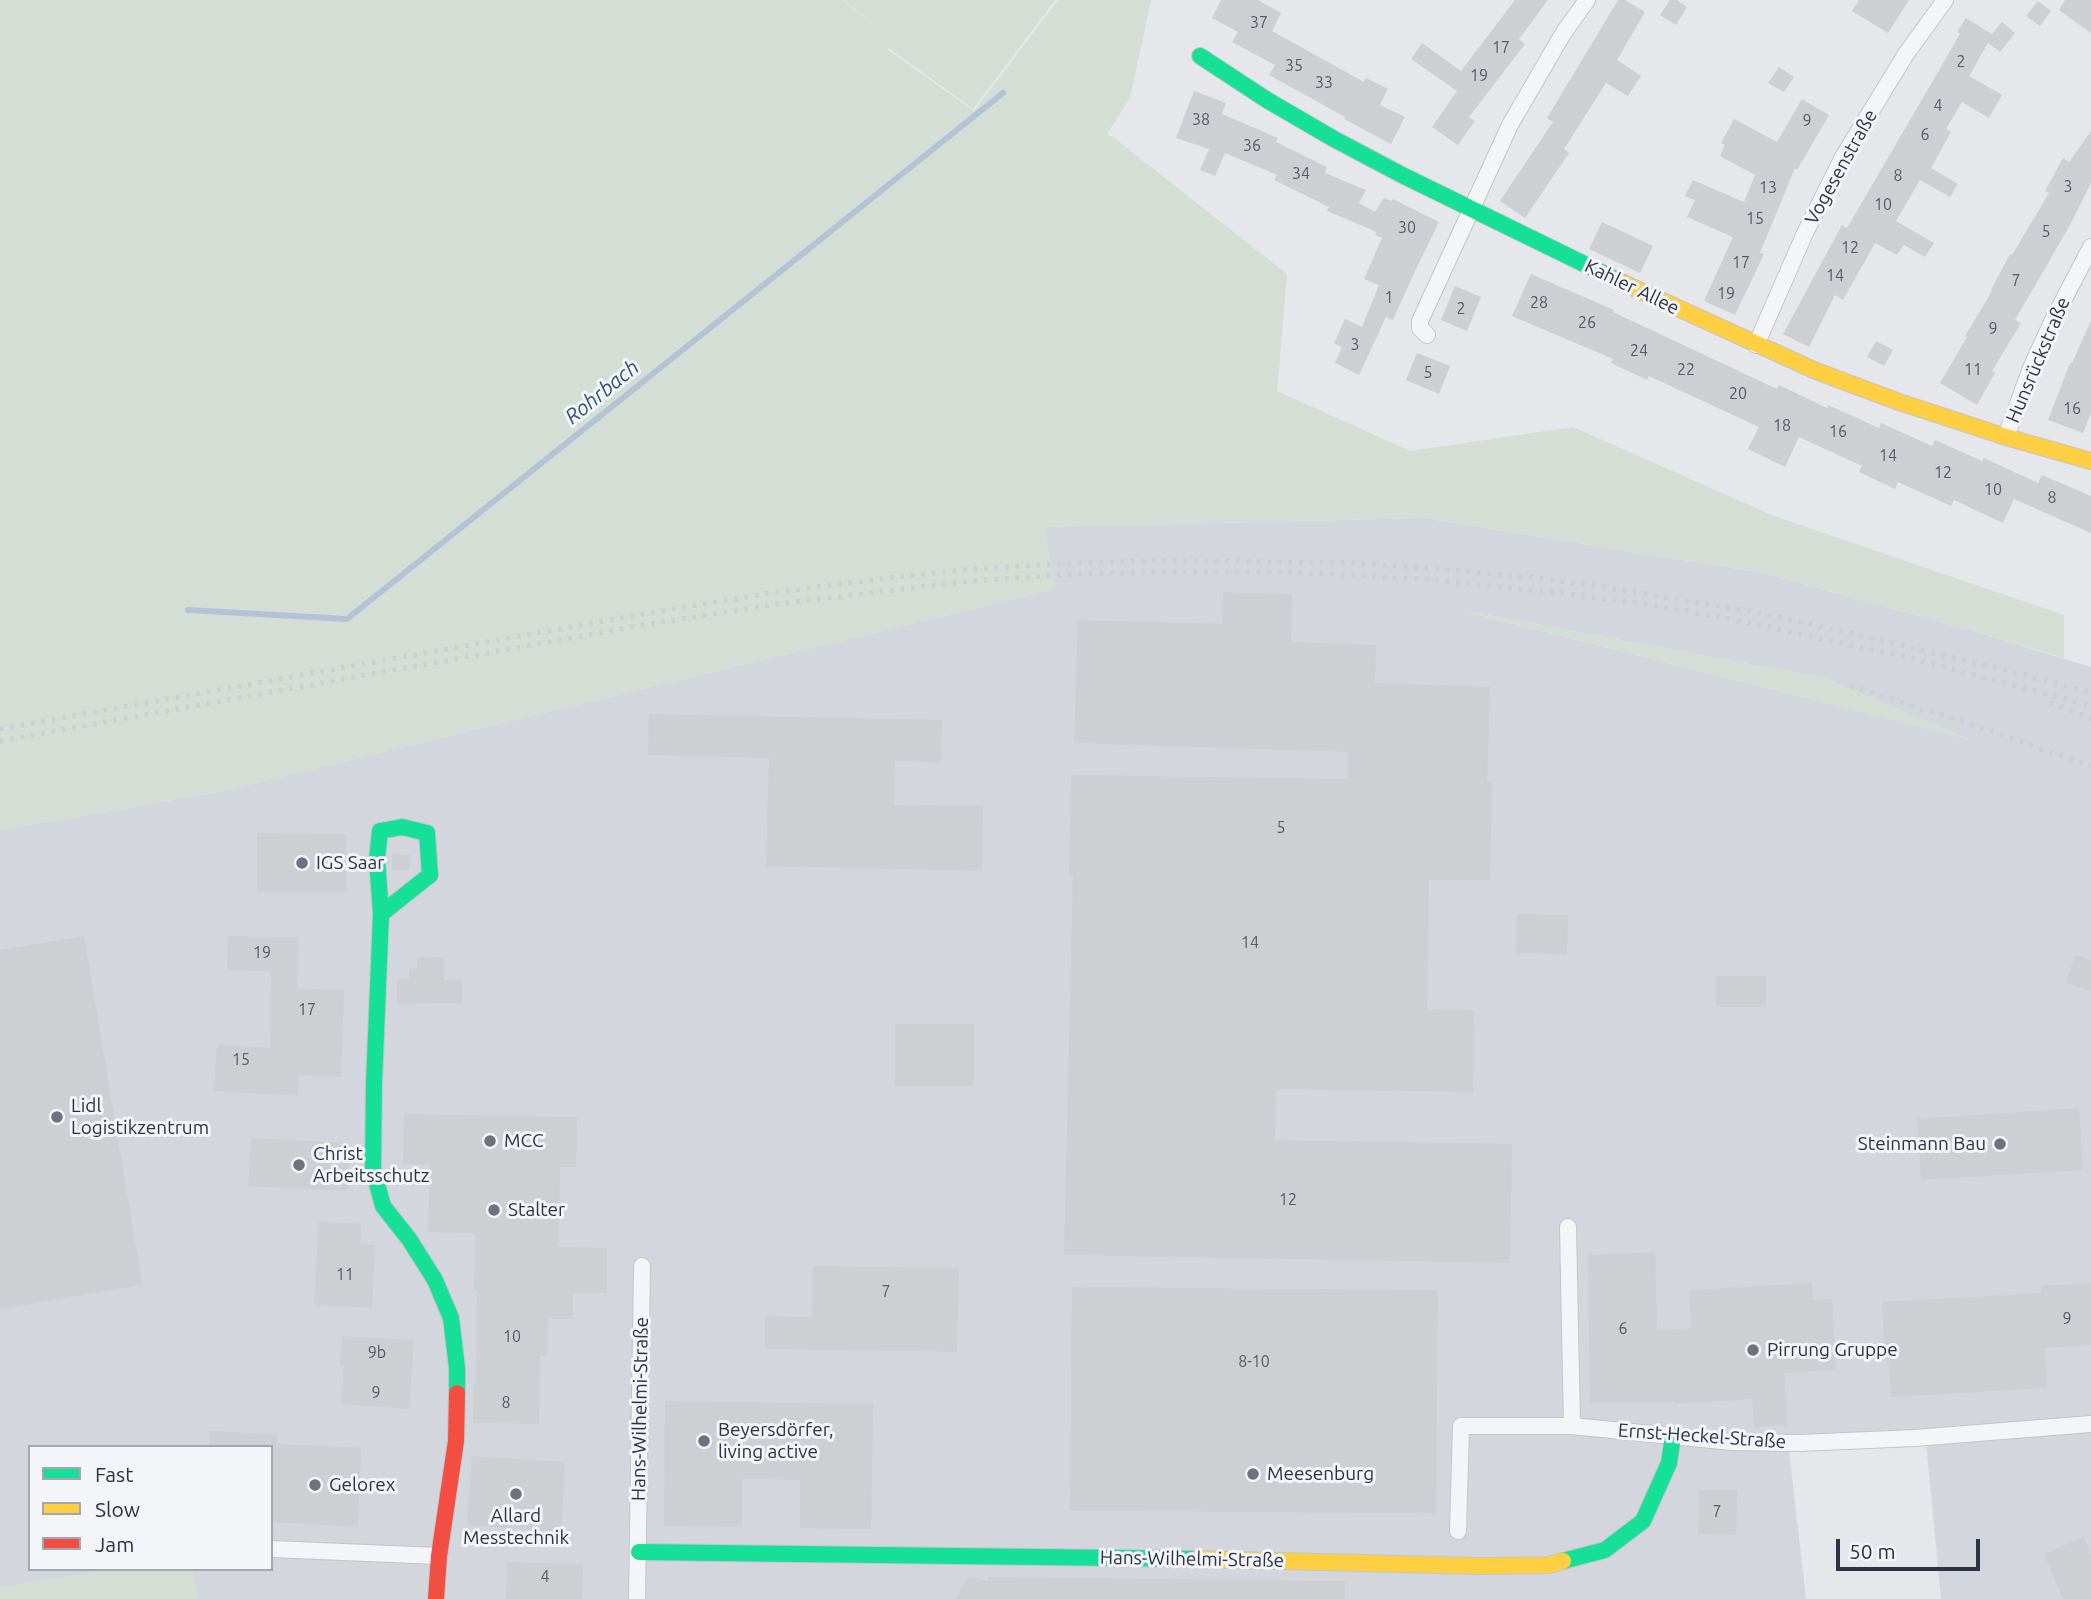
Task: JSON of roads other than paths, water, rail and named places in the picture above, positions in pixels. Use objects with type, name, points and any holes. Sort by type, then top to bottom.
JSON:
[{"type":"street","points":[[1426,335],[1420,328],[1420,321],[1510,125],[1564,33],[1587,0]]},
{"type":"street","name":"Vogesenstraße","points":[[1756,345],[1805,233],[1843,157],[1906,54],[1945,0]]},
{"type":"street","name":"Kahler Allee","points":[[1200,56],[1267,100],[1334,139],[1638,291],[1756,345],[1899,402],[2091,461]]},
{"type":"street","name":"Hunsrückstraße","points":[[2006,437],[2052,322],[2091,247]]},
{"type":"street","points":[[381,914],[430,875],[427,834],[402,827],[380,831],[377,859],[381,914],[373,1169],[383,1206],[410,1239],[435,1280],[451,1318],[457,1368],[456,1441],[439,1556],[436,1599]]},
{"type":"street","points":[[1568,1227],[1572,1426]]},
{"type":"street","name":"Hans-Wilhelmi-Straße","points":[[637,1599],[642,1266]]},
{"type":"street","name":"Ernst-Heckel-Straße","points":[[1458,1531],[1461,1426],[1572,1426],[1732,1442],[1800,1443],[1915,1438],[2091,1424]]},
{"type":"street","name":"Hans-Wilhelmi-Straße","points":[[639,1552],[1274,1560],[1467,1566],[1549,1565],[1605,1550],[1643,1521],[1669,1463],[1673,1436]]},
{"type":"street","points":[[273,1549],[439,1556]]},
{"type":"waterway","name":"Rohrbach","points":[[188,610],[347,619],[1003,93]]},
{"type":"railway","points":[[0,729],[770,593],[964,570],[1168,560],[1375,564],[1521,576],[1611,588],[1754,612],[1828,628],[2091,693]]},
{"type":"railway","points":[[0,741],[643,625],[770,605],[970,581],[1092,573],[1295,572],[1434,580],[1645,604],[1721,617],[1897,655],[2091,706]]},
{"type":"railway","points":[[1850,686],[2091,766]]},
{"type":"railway","points":[[2050,703],[2091,719]]},
{"type":"place","name":"IGS Saar","points":[[302,863]]},
{"type":"place","name":"Lidl Logistikzentrum","points":[[57,1117]]},
{"type":"place","name":"MCC","points":[[490,1141]]},
{"type":"place","name":"Steinmann Bau","points":[[2000,1144]]},
{"type":"place","name":"Christ Arbeitsschutz","points":[[299,1165]]},
{"type":"place","name":"Stalter","points":[[494,1210]]},
{"type":"place","name":"Pirrung Gruppe","points":[[1753,1350]]},
{"type":"place","name":"Beyersdörfer, living active","points":[[704,1441]]},
{"type":"place","name":"Meesenburg","points":[[1253,1474]]},
{"type":"place","name":"Gelorex","points":[[315,1485]]},
{"type":"place","name":"Allard Messtechnik","points":[[516,1494]]}]
